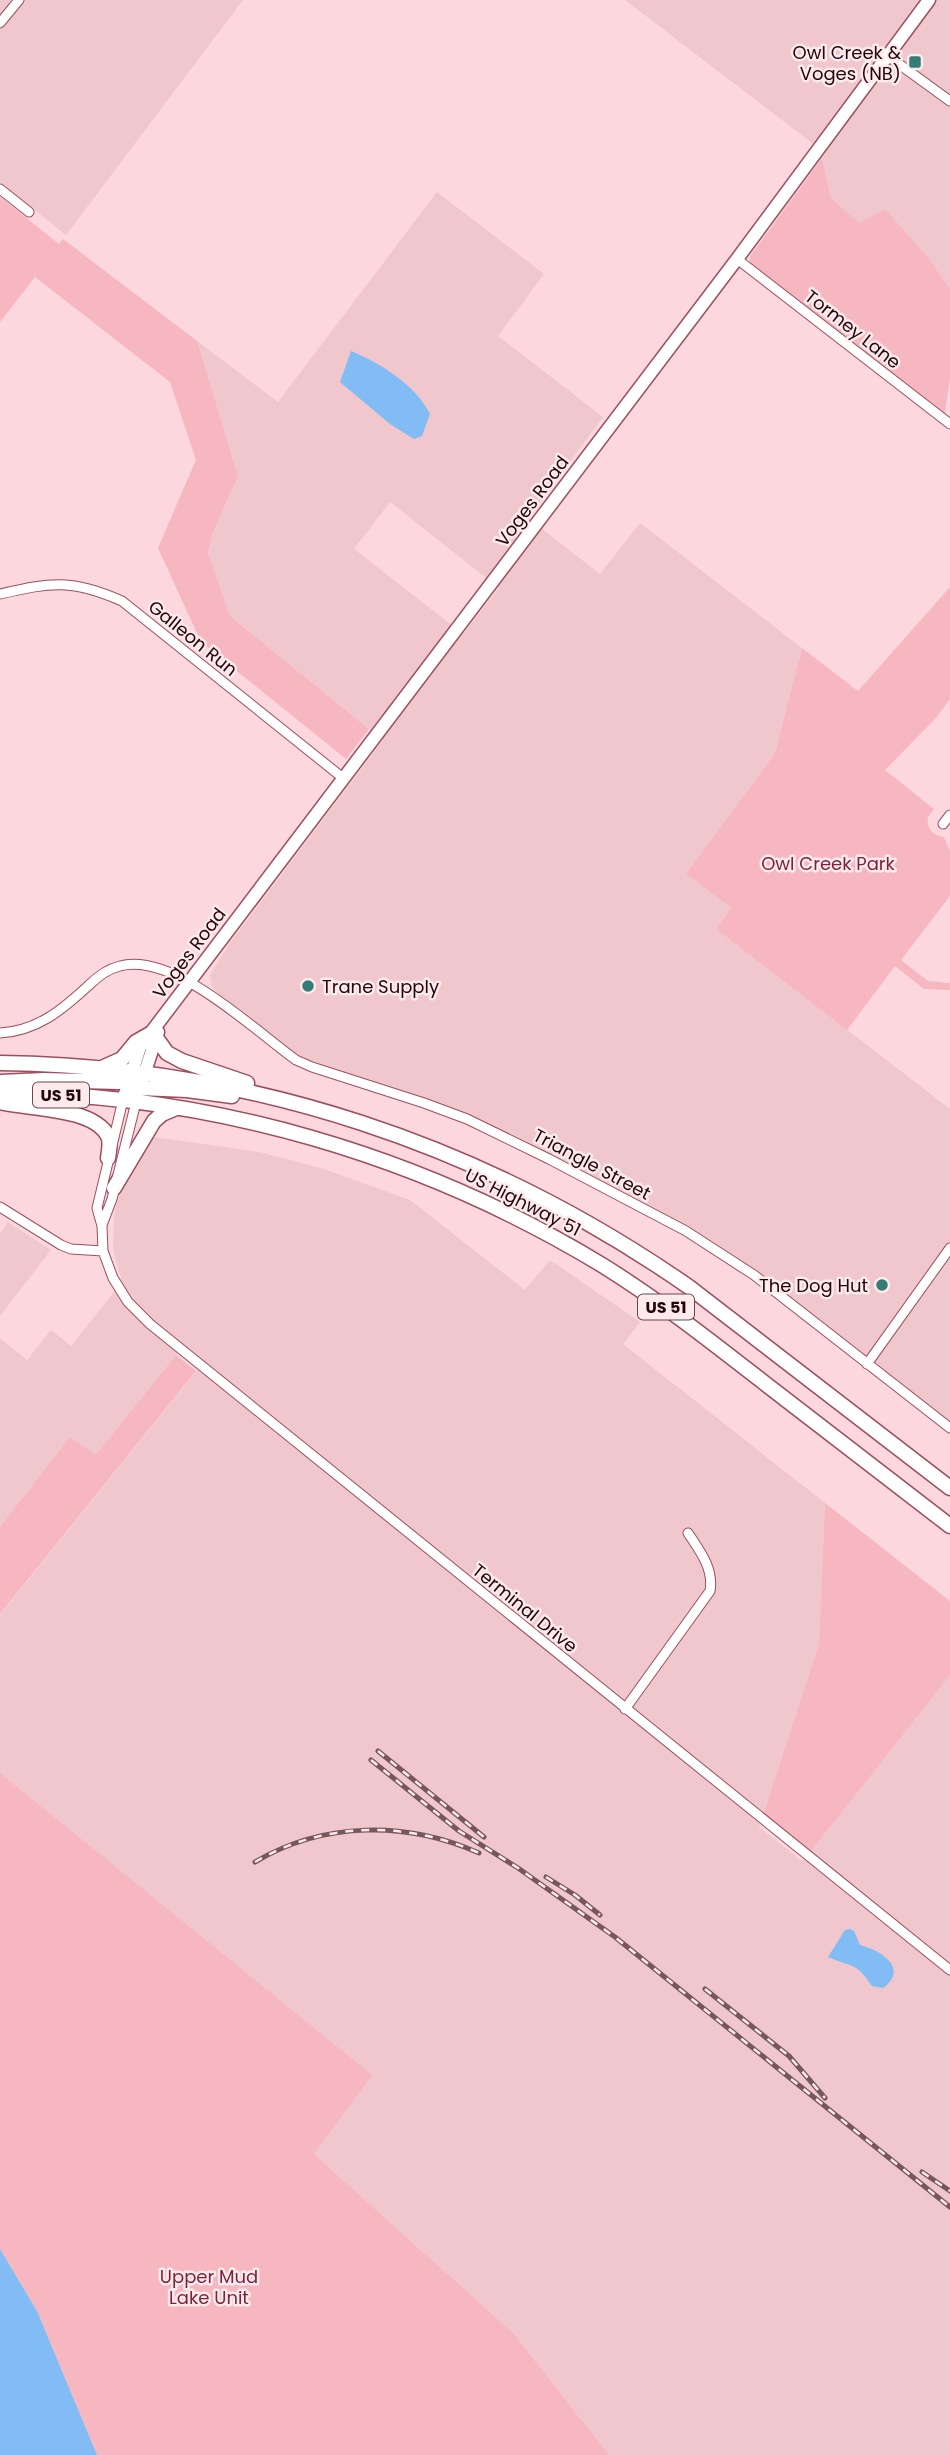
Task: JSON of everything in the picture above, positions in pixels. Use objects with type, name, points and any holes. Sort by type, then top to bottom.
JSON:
[{"type":"main road","points":[[102,1068],[122,1059],[136,1042],[153,1036],[167,1053],[182,1061],[266,1089],[287,1100]]},
{"type":"main road","name":"US 51","points":[[0,1063],[102,1068],[133,1086]]},
{"type":"main road","points":[[0,1082],[119,1082],[133,1086],[187,1090],[254,1100],[287,1100]]},
{"type":"main road","name":"US Highway 51","points":[[0,1093],[133,1086],[177,1108],[276,1128],[380,1160],[459,1191],[531,1225],[603,1266],[671,1311],[950,1526]]},
{"type":"main road","name":"US Highway 51","points":[[287,1100],[359,1120],[435,1148],[513,1182],[584,1220],[689,1287],[950,1488]]},
{"type":"main road","points":[[0,1102],[62,1112],[86,1119],[104,1130],[110,1139],[108,1158]]},
{"type":"main road","points":[[114,1188],[154,1121],[162,1114],[177,1108]]},
{"type":"street","points":[[0,23],[19,0]]},
{"type":"street","name":"Voges Road","points":[[133,1086],[159,1021],[737,259],[929,0]]},
{"type":"street","points":[[888,56],[950,101]]},
{"type":"street","points":[[0,189],[29,212]]},
{"type":"street","name":"Tormey Lane","points":[[737,259],[950,424]]},
{"type":"street","name":"Galleon Run","points":[[0,594],[66,583],[83,585],[122,601],[343,778]]},
{"type":"street","points":[[943,824],[950,815]]},
{"type":"street","name":"Triangle Street","points":[[0,1033],[16,1031],[51,1017],[99,976],[121,965],[150,966],[190,981],[296,1060],[467,1119],[685,1231],[754,1275],[950,1428]]},
{"type":"street","name":"Terminal Drive","points":[[133,1086],[108,1158],[97,1208],[102,1226],[103,1251],[121,1292],[150,1324],[950,1970]]},
{"type":"street","name":"Terminal Drive","points":[[102,1226],[114,1188],[133,1086]]},
{"type":"street","points":[[0,1208],[61,1245],[103,1251]]},
{"type":"street","points":[[867,1364],[950,1248]]},
{"type":"street","points":[[625,1709],[710,1591],[712,1578],[705,1559],[688,1533]]},
{"type":"shaded area","points":[[0,0],[243,0],[66,235],[0,182]]},
{"type":"shaded area","points":[[625,0],[950,0],[950,289],[927,256],[885,209],[859,224],[831,198],[822,158],[825,153]]},
{"type":"shaded area","points":[[437,192],[544,274],[498,336],[603,417],[528,518],[600,574],[640,523],[802,648],[775,753],[686,874],[731,908],[716,929],[950,1109],[950,1423],[733,1257],[492,1126],[446,1106],[296,1054],[221,997],[212,987],[210,975],[230,943],[383,740],[230,616],[208,553],[213,534],[238,476],[197,341],[278,402]],"holes":[[[390,502],[499,588],[463,634],[354,549]]]},
{"type":"shaded area","points":[[146,1136],[259,1152],[324,1169],[410,1200],[525,1290],[550,1260],[640,1322],[623,1344],[825,1503],[819,1644],[759,1827],[802,1861],[950,1675],[950,2455],[609,2455],[513,2333],[314,2154],[371,2075],[0,1773],[0,1615],[204,1362],[183,1346],[96,1456],[70,1437],[0,1527],[0,1338],[27,1360],[51,1330],[71,1346],[122,1282],[113,1249],[114,1216],[121,1186]]},
{"type":"shaded area","points":[[8,1222],[51,1250],[0,1316],[0,1233]]},
{"type":"green space","points":[[822,158],[831,198],[859,223],[885,209],[927,256],[950,289],[950,377],[945,414],[750,264],[750,256]]},
{"type":"green space","points":[[0,197],[59,244],[63,239],[197,341],[238,476],[213,533],[208,553],[230,616],[369,729],[346,759],[201,642],[158,548],[196,460],[170,382],[35,277],[0,322]]},
{"type":"green space","name":"Owl Creek Park","points":[[950,587],[950,699],[936,718],[885,770],[934,809],[928,817],[929,828],[944,837],[950,851],[950,896],[901,960],[928,981],[950,983],[950,990],[924,989],[895,966],[847,1030],[716,929],[731,908],[686,874],[775,753],[802,648],[858,691]]},
{"type":"green space","points":[[176,1355],[196,1371],[0,1614],[0,1527],[70,1437],[96,1455]]},
{"type":"green space","points":[[825,1503],[950,1601],[950,1675],[810,1852],[763,1815],[819,1644]]},
{"type":"green space","name":"Upper Mud Lake Unit","points":[[0,1773],[372,2075],[314,2154],[513,2333],[609,2455],[97,2455],[37,2311],[0,2249]]},
{"type":"water","points":[[351,351],[396,376],[424,403],[430,414],[422,436],[414,439],[390,424],[340,382]]},
{"type":"water","points":[[845,1930],[854,1931],[860,1945],[876,1951],[893,1967],[891,1981],[883,1988],[872,1986],[853,1966],[828,1957]]},
{"type":"water","points":[[0,2249],[37,2311],[97,2455],[0,2455]]},
{"type":"railway","points":[[378,1751],[484,1837]]},
{"type":"railway","points":[[371,1760],[459,1831],[518,1868],[615,1937],[950,2207]]},
{"type":"railway","points":[[255,1862],[309,1839],[366,1830],[423,1835],[479,1853]]},
{"type":"railway","points":[[546,1877],[600,1915]]},
{"type":"railway","points":[[705,1989],[789,2056],[825,2098]]},
{"type":"railway","points":[[922,2172],[950,2191]]},
{"type":"place","name":"Owl Creek & Voges (NB)","points":[[915,62]]},
{"type":"place","name":"Trane Supply","points":[[308,986]]},
{"type":"place","name":"The Dog Hut","points":[[882,1285]]}]
